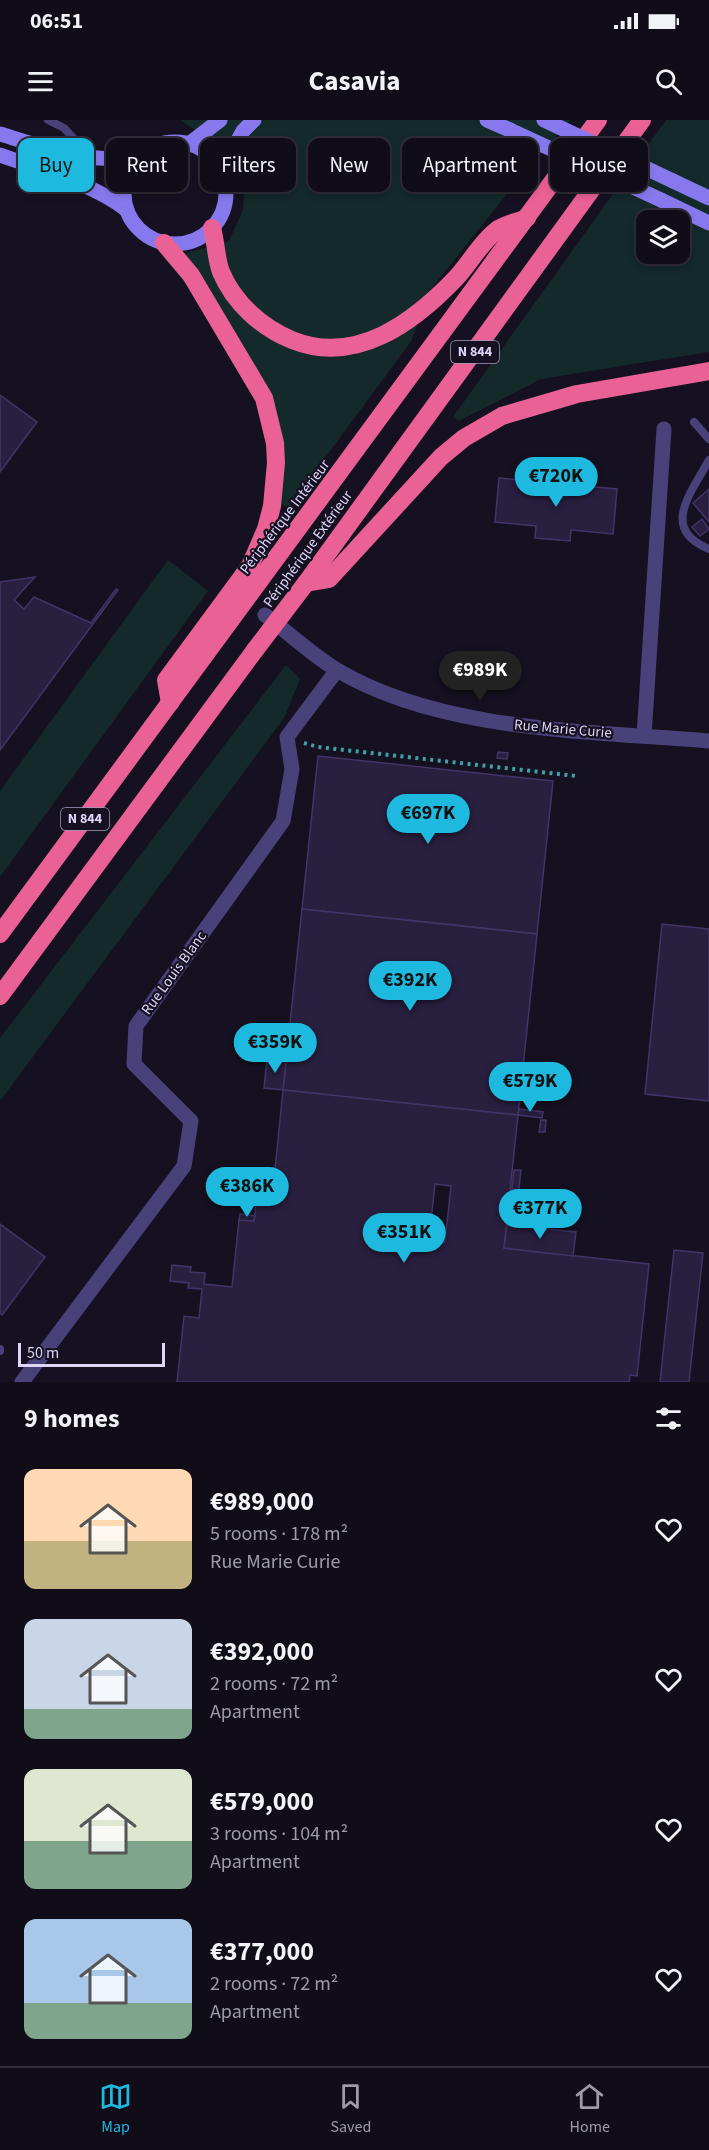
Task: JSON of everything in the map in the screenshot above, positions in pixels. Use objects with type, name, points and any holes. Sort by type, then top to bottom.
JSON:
[{"type":"highway","name":"Périphérique Intérieur","points":[[258,569],[527,218],[598,120]]},
{"type":"highway","name":"Périphérique Extérieur","points":[[0,996],[306,583],[642,120]]},
{"type":"highway","points":[[212,228],[221,272],[235,294],[268,328],[300,343],[341,347],[364,342],[403,325],[427,307],[457,277],[498,229],[527,218]]},
{"type":"highway","points":[[164,243],[190,275],[209,304],[264,398],[276,463],[272,506],[258,569]]},
{"type":"highway","points":[[306,583],[329,579],[441,457],[464,438],[502,416],[577,394],[706,372]]},
{"type":"highway","name":"N 844","points":[[0,934],[170,703],[218,624],[258,569]]},
{"type":"main road","points":[[200,150],[189,144],[220,120]]},
{"type":"main road","points":[[239,138],[243,130],[254,120]]},
{"type":"main road","points":[[487,120],[709,223]]},
{"type":"main road","points":[[544,120],[709,198]]},
{"type":"main road","points":[[0,134],[18,140]]},
{"type":"main road","points":[[0,155],[104,196],[127,210]]},
{"type":"main road","points":[[124,192],[127,210],[137,228],[164,243],[190,242],[212,228],[221,215],[225,192]]},
{"type":"street","points":[[644,736],[664,429]]},
{"type":"street","name":"Rue Marie Curie","points":[[265,615],[337,670],[382,690],[440,711],[507,724],[709,741]]},
{"type":"street","points":[[287,737],[337,670]]},
{"type":"street","name":"Rue Louis Blanc","points":[[22,1382],[184,1166],[191,1121],[134,1064],[136,1026],[283,821],[292,769],[287,737]]},
{"type":"lane","points":[[48,120],[64,128],[73,138]]},
{"type":"lane","points":[[694,422],[709,439]]},
{"type":"lane","points":[[709,460],[682,508],[680,518],[691,538],[709,549]]},
{"type":"path","points":[[287,737],[318,747],[576,776]]},
{"type":"green space","points":[[180,120],[570,120],[554,138],[550,138],[550,143],[538,156],[538,138],[402,138],[402,192],[509,192],[427,294],[412,340],[288,508],[269,497],[270,462],[257,404],[188,287],[165,259],[229,241],[243,210],[244,192],[296,192],[296,138],[208,138]]},
{"type":"green space","points":[[666,120],[709,120],[709,352],[541,379],[459,421],[453,417],[614,192],[648,192],[648,145]]},
{"type":"green space","points":[[168,560],[208,591],[0,877],[0,791]]},
{"type":"green space","points":[[286,665],[300,679],[284,718],[0,1101],[0,1038]]},
{"type":"building","points":[[0,395],[37,422],[0,472]]},
{"type":"building","points":[[499,478],[617,489],[613,534],[571,530],[570,541],[535,538],[536,526],[495,522]]},
{"type":"building","points":[[709,489],[709,522],[693,503]]},
{"type":"building","points":[[702,519],[709,529],[700,536],[692,527]]},
{"type":"building","points":[[35,577],[14,600],[24,609],[34,597],[91,623],[116,589],[118,590],[0,750],[0,582]]},
{"type":"building","points":[[498,752],[508,753],[507,759],[497,758]]},
{"type":"building","points":[[318,756],[553,781],[537,934],[302,909]]},
{"type":"building","points":[[302,909],[537,934],[518,1115],[283,1090]]},
{"type":"building","points":[[662,924],[709,929],[709,1101],[645,1094]]},
{"type":"building","points":[[267,1059],[286,1061],[283,1090],[264,1088]]},
{"type":"building","points":[[283,1090],[518,1115],[504,1248],[649,1264],[637,1376],[630,1375],[629,1382],[177,1382],[184,1316],[199,1318],[202,1289],[188,1288],[189,1283],[170,1281],[172,1265],[191,1267],[190,1272],[205,1273],[204,1284],[232,1287],[239,1220],[254,1221],[259,1178],[274,1179]],"holes":[[[435,1184],[451,1186],[445,1242],[429,1241]]]},
{"type":"building","points":[[519,1109],[543,1112],[542,1118],[518,1115]]},
{"type":"building","points":[[541,1120],[546,1120],[545,1132],[539,1132]]},
{"type":"building","points":[[514,1170],[521,1170],[517,1206],[510,1205]]},
{"type":"building","points":[[240,1214],[255,1216],[254,1221],[239,1220]]},
{"type":"building","points":[[0,1224],[45,1257],[2,1315],[0,1313]]},
{"type":"building","points":[[507,1225],[576,1232],[573,1256],[504,1248]]},
{"type":"building","points":[[674,1250],[703,1253],[689,1382],[660,1382]]}]
